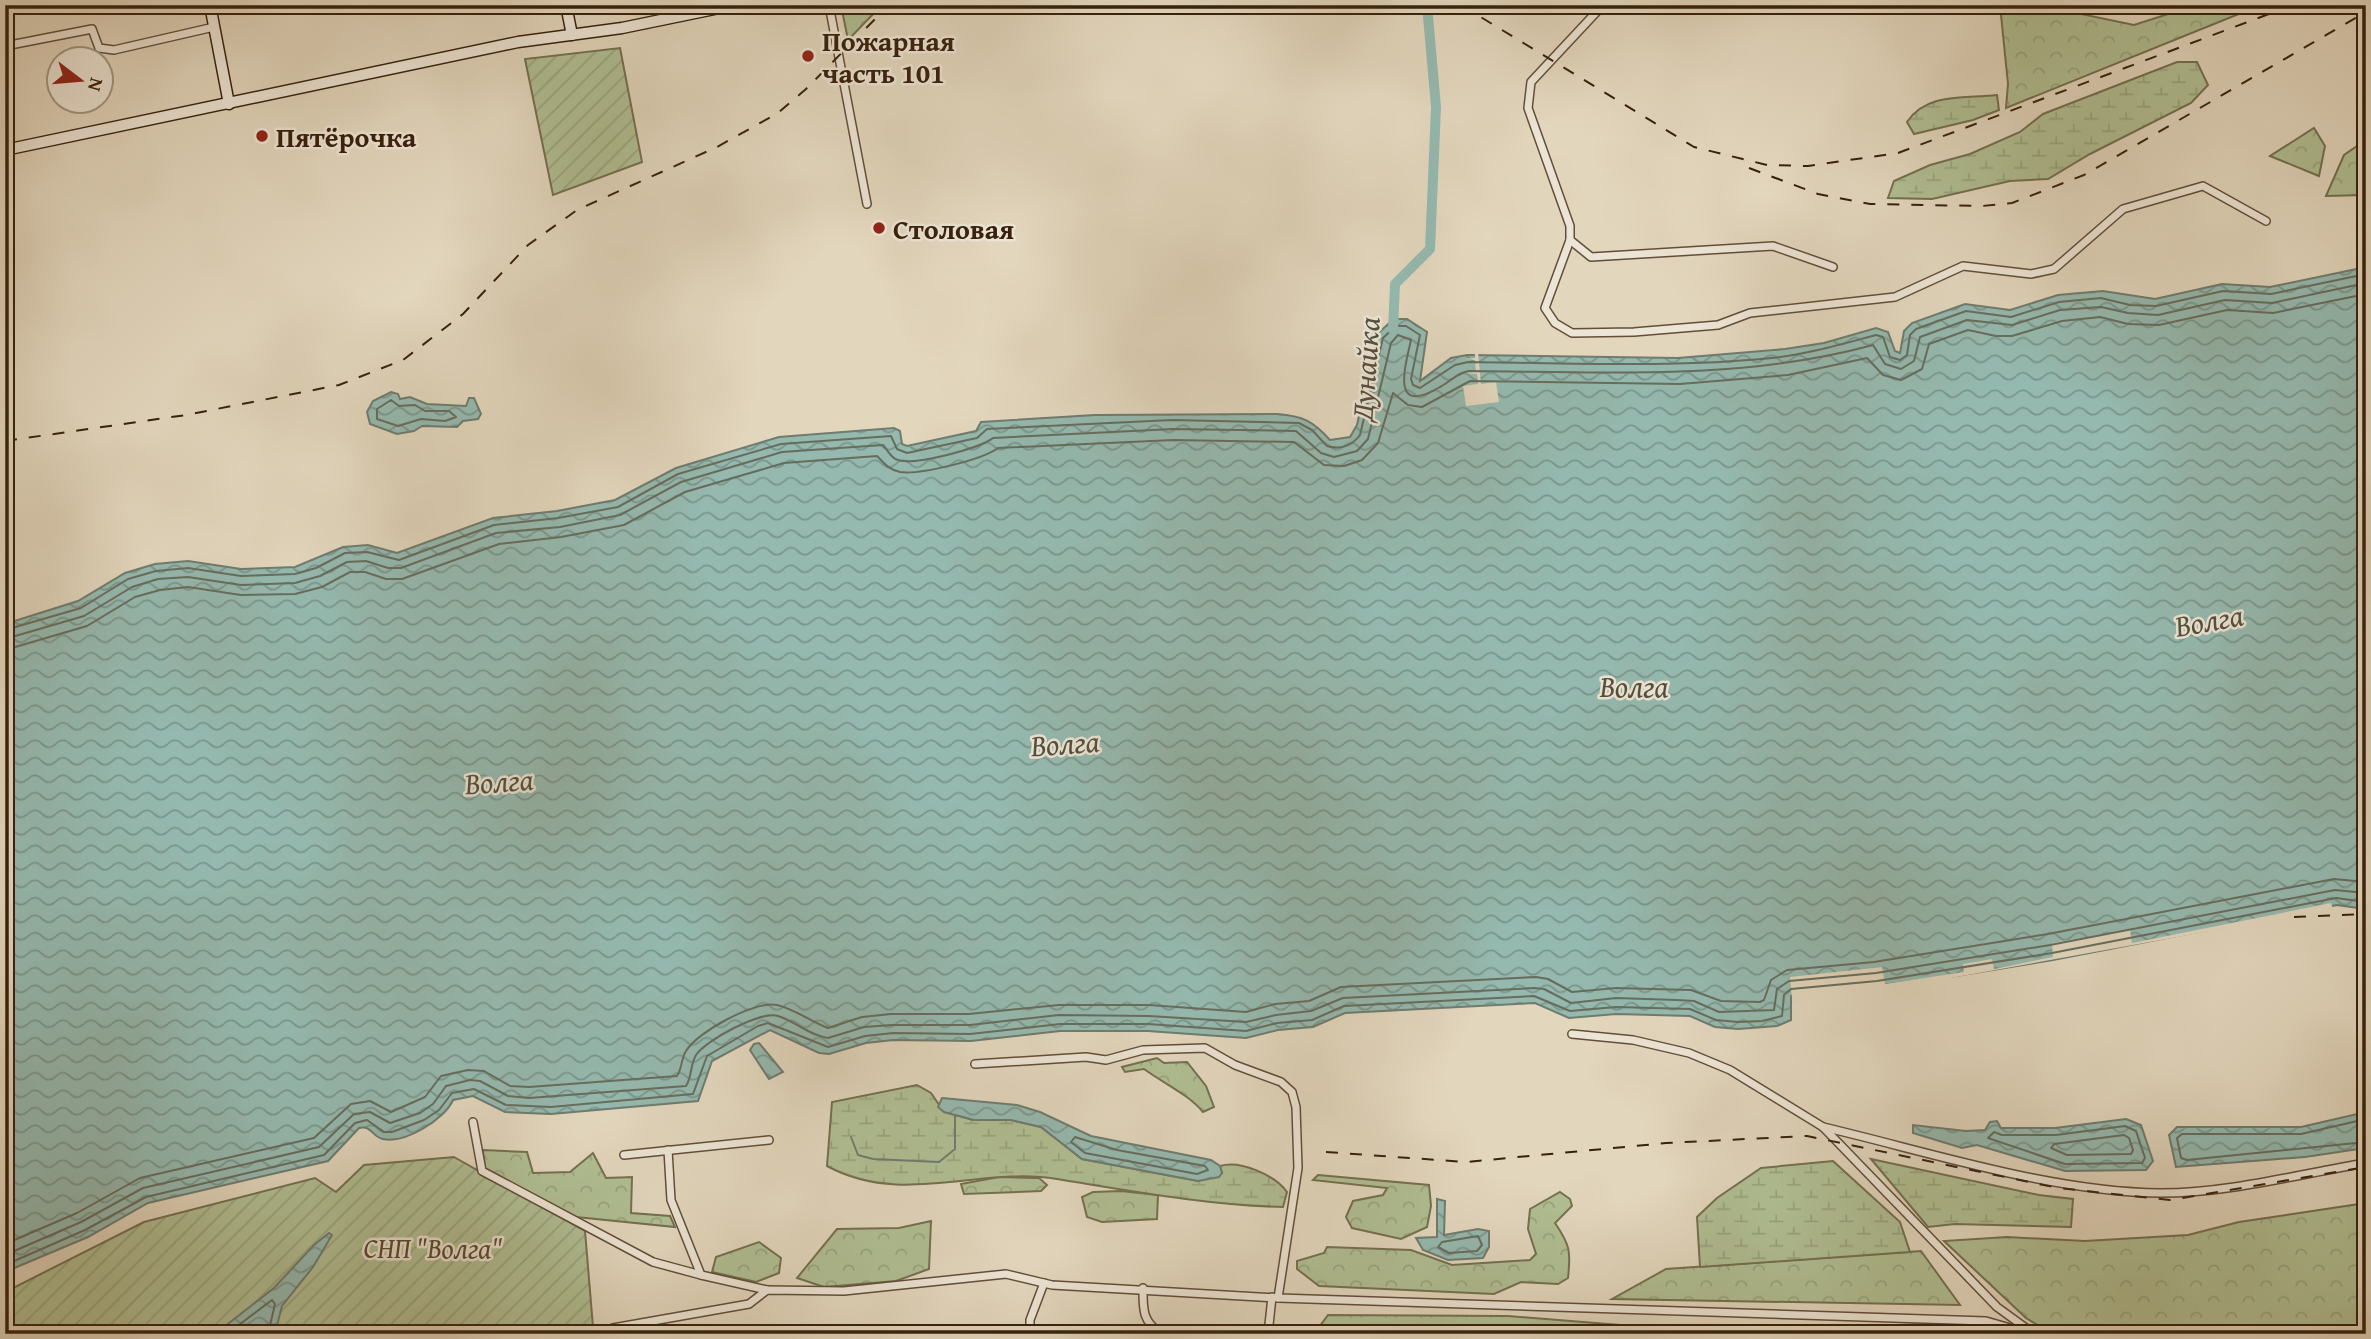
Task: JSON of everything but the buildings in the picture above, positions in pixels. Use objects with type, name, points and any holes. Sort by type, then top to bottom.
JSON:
[{"type":"street","points":[[210,5],[229,104]]},
{"type":"street","points":[[566,5],[572,35]]},
{"type":"street","points":[[5,150],[518,42],[622,28],[734,5]]},
{"type":"street","points":[[829,5],[867,204]]},
{"type":"street","points":[[1603,5],[1531,82],[1528,108],[1570,226],[1570,240],[1545,308],[1555,323],[1572,332],[1634,332],[1718,324],[1749,313],[1895,297],[1963,266],[2031,274],[2054,269],[2123,209],[2203,186],[2266,221]]},
{"type":"street","points":[[5,46],[92,29],[99,48],[114,50],[214,27]]},
{"type":"street","points":[[1570,240],[1591,257],[1773,246],[1833,267]]},
{"type":"street","points":[[1572,1034],[1633,1040],[1689,1053],[1730,1070],[1823,1127],[1997,1307],[2032,1334]]},
{"type":"street","points":[[975,1064],[1086,1057],[1106,1060],[1143,1050],[1205,1048],[1235,1065],[1281,1082],[1292,1092],[1296,1108],[1298,1168],[1268,1334]]},
{"type":"street","points":[[472,1122],[482,1171],[653,1262],[767,1290],[844,1291],[1006,1274],[1044,1283],[1275,1297],[1986,1321],[2032,1334]]},
{"type":"street","points":[[1823,1127],[2060,1183],[2160,1193],[2233,1186],[2366,1163]]},
{"type":"street","points":[[624,1155],[769,1140]]},
{"type":"street","points":[[668,1150],[671,1200],[701,1275]]},
{"type":"street","points":[[1030,1334],[1030,1320],[1044,1283]]},
{"type":"street","points":[[1143,1288],[1143,1314],[1149,1326],[1162,1334]]},
{"type":"street","points":[[603,1334],[613,1328],[749,1304],[767,1290]]},
{"type":"green space","points":[[841,5],[876,5],[880,7],[848,40]]},
{"type":"green space","points":[[2000,5],[2076,5],[2076,13],[2134,25],[2196,5],[2261,5],[2006,108],[2008,84]]},
{"type":"green space","points":[[620,48],[642,162],[553,195],[525,59]]},
{"type":"green space","points":[[2177,62],[2197,62],[2208,85],[2191,103],[2090,154],[2048,179],[2010,181],[1932,199],[1888,198],[1894,181],[1930,165],[1970,154],[2020,132],[2043,114]]},
{"type":"green space","points":[[1997,95],[1999,110],[1973,120],[1914,134],[1907,122],[1915,112],[1936,101]]},
{"type":"green space","points":[[2314,128],[2325,146],[2319,176],[2270,156]]},
{"type":"green space","points":[[2366,140],[2366,195],[2326,196],[2344,155]]},
{"type":"green space","points":[[1157,1058],[1164,1063],[1187,1062],[1206,1086],[1214,1107],[1203,1112],[1183,1094],[1144,1069],[1125,1072],[1122,1067]]},
{"type":"green space","points":[[917,1085],[931,1093],[944,1112],[974,1120],[1011,1120],[1041,1127],[1082,1159],[1198,1181],[1222,1173],[1220,1166],[1237,1165],[1257,1170],[1287,1192],[1283,1207],[1198,1200],[1028,1176],[913,1185],[884,1184],[856,1178],[827,1166],[832,1102]]},
{"type":"green space","points":[[483,1150],[527,1152],[533,1173],[570,1172],[593,1153],[606,1178],[632,1177],[631,1213],[670,1216],[675,1227],[576,1217],[484,1168]]},
{"type":"green space","name":"СНП \"Волга\"","points":[[454,1157],[585,1231],[593,1327],[570,1334],[5,1334],[5,1292],[144,1222],[315,1178],[336,1192],[364,1165]]},
{"type":"green space","points":[[1871,1159],[2039,1195],[2073,1199],[2071,1227],[1955,1224],[1928,1227]]},
{"type":"green space","points":[[1833,1161],[1900,1222],[1910,1252],[1700,1267],[1697,1217],[1717,1198],[1761,1168]]},
{"type":"green space","points":[[1318,1175],[1429,1185],[1431,1206],[1427,1227],[1401,1239],[1352,1228],[1346,1217],[1353,1201],[1383,1195],[1387,1188],[1313,1180]]},
{"type":"green space","points":[[999,1177],[1039,1178],[1047,1185],[1041,1191],[964,1194],[961,1184]]},
{"type":"green space","points":[[1121,1191],[1158,1195],[1157,1219],[1102,1222],[1087,1217],[1082,1197],[1093,1192]]},
{"type":"green space","points":[[1560,1192],[1570,1199],[1572,1206],[1555,1223],[1564,1237],[1569,1255],[1568,1278],[1558,1284],[1521,1282],[1494,1294],[1319,1286],[1297,1269],[1297,1261],[1324,1253],[1327,1247],[1411,1250],[1452,1265],[1530,1260],[1536,1254],[1528,1229],[1530,1209]]},
{"type":"green space","points":[[2366,1203],[2366,1334],[2052,1334],[2026,1318],[1944,1241],[2007,1237],[2085,1241],[2188,1235],[2239,1222]]},
{"type":"green space","points":[[931,1221],[929,1269],[896,1281],[824,1287],[797,1278],[837,1229],[899,1228]]},
{"type":"green space","points":[[759,1242],[781,1258],[779,1273],[756,1282],[712,1272],[716,1257]]},
{"type":"green space","points":[[1921,1251],[1960,1305],[1612,1299],[1666,1269]]},
{"type":"green space","points":[[1328,1315],[1508,1316],[1683,1330],[1939,1324],[1975,1334],[1314,1334]]},
{"type":"water","name":"Волга","points":[[2366,267],[2366,909],[2337,905],[2053,960],[1956,976],[1791,996],[1791,1020],[1777,1026],[1738,1029],[1715,1027],[1690,1016],[1616,1014],[1569,1018],[1535,1003],[1345,1013],[1313,1027],[1278,1030],[1246,1038],[1148,1031],[1060,1031],[971,1041],[893,1040],[866,1043],[829,1054],[819,1053],[770,1030],[712,1061],[698,1101],[551,1114],[505,1112],[473,1096],[453,1100],[442,1115],[413,1134],[392,1140],[383,1139],[367,1128],[359,1128],[328,1161],[148,1203],[88,1237],[5,1272],[5,624],[78,601],[125,573],[155,564],[188,561],[241,569],[295,567],[343,547],[368,545],[397,553],[493,518],[557,511],[615,500],[676,468],[779,437],[894,428],[900,431],[902,444],[907,446],[976,431],[981,422],[1095,415],[1277,414],[1307,421],[1330,440],[1350,437],[1357,425],[1377,334],[1394,319],[1407,319],[1427,332],[1420,381],[1451,358],[1467,355],[1678,358],[1785,349],[1824,343],[1876,328],[1888,332],[1895,351],[1900,353],[1904,331],[1912,323],[1965,304],[2010,310],[2058,295],[2103,291],[2155,299],[2222,284],[2270,287]]},
{"type":"water","points":[[391,392],[398,394],[400,399],[410,397],[427,404],[466,406],[469,398],[474,398],[481,414],[478,419],[463,421],[457,427],[422,426],[414,431],[397,434],[370,424],[367,412],[373,401]]},
{"type":"water","points":[[759,1043],[783,1072],[769,1079],[750,1050],[754,1044]]},
{"type":"water","points":[[942,1098],[1017,1105],[1040,1112],[1091,1136],[1211,1160],[1220,1166],[1222,1173],[1219,1177],[1198,1181],[1082,1159],[1041,1127],[1011,1120],[974,1120],[944,1112],[938,1107]]},
{"type":"water","points":[[2366,1112],[2366,1148],[2305,1157],[2176,1167],[2169,1135],[2177,1127],[2301,1127]]},
{"type":"water","points":[[2126,1119],[2141,1125],[2153,1161],[2146,1170],[2065,1171],[1977,1145],[1962,1148],[1913,1133],[1913,1125],[1966,1131],[1985,1130],[1990,1122],[1997,1121],[2001,1128],[2055,1128]]},
{"type":"water","points":[[1437,1199],[1445,1201],[1444,1235],[1478,1229],[1489,1231],[1489,1247],[1483,1258],[1448,1260],[1423,1250],[1416,1238],[1437,1237]]},
{"type":"water","points":[[329,1233],[332,1235],[313,1267],[282,1306],[275,1333],[215,1334],[274,1288],[314,1245]]},
{"type":"pier","points":[[1475,352],[1478,352],[1481,384],[1496,382],[1499,402],[1466,406],[1463,386],[1478,384],[1477,374],[1465,373],[1476,371],[1475,360],[1465,359],[1475,358]]},
{"type":"pier","points":[[2331,903],[2333,909],[1873,992],[1792,998],[1790,977],[1882,967],[1885,984],[1964,972],[1963,964],[1992,959],[1994,969],[2053,957],[2052,943],[2130,930],[2132,943]]},
{"type":"waterway","name":"Дунайка","points":[[1393,330],[1395,284],[1430,249],[1436,107],[1427,5]]},
{"type":"waterway","points":[[851,1137],[858,1155],[873,1159],[939,1162],[955,1149],[955,1115]]},
{"type":"railway","points":[[5,441],[186,415],[339,385],[403,360],[463,314],[528,245],[577,210],[717,147],[778,113],[806,89],[889,5]]},
{"type":"railway","points":[[1461,5],[1694,147],[1767,165],[1808,166],[1898,153],[2293,5]]},
{"type":"railway","points":[[1749,168],[1818,194],[1870,204],[1982,206],[2012,203],[2084,175],[2366,12]]},
{"type":"railway","points":[[2294,917],[2366,914]]},
{"type":"railway","points":[[1326,1152],[1466,1162],[1666,1143],[1807,1136],[2058,1188],[2170,1200],[2366,1167]]},
{"type":"place","name":"Пожарная часть 101","points":[[808,56]]},
{"type":"place","name":"Пятёрочка","points":[[262,136]]},
{"type":"place","name":"Столовая","points":[[879,228]]}]
